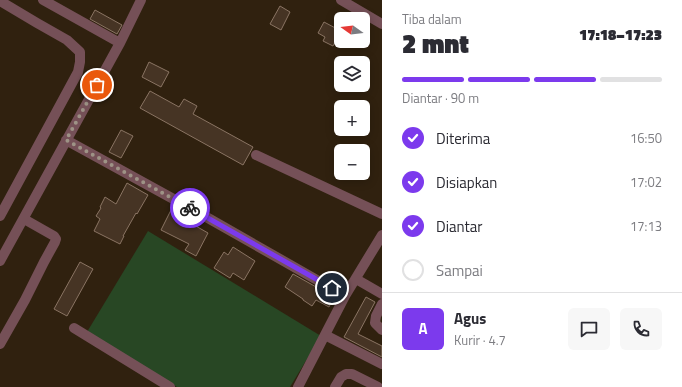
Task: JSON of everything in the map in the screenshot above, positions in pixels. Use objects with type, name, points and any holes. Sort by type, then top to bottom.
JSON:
[{"type":"street","points":[[43,0],[120,44]]},
{"type":"street","points":[[0,261],[120,44],[141,0]]},
{"type":"street","points":[[341,0],[382,24]]},
{"type":"street","points":[[0,1],[66,40],[80,52],[78,72],[0,216]]},
{"type":"street","points":[[66,140],[346,296]]},
{"type":"street","points":[[256,155],[382,214]]},
{"type":"street","points":[[0,344],[56,242],[54,236],[24,219]]},
{"type":"street","points":[[298,387],[346,296],[382,235]]},
{"type":"street","points":[[356,279],[382,294]]},
{"type":"street","points":[[382,304],[374,323],[382,330]]},
{"type":"street","points":[[74,328],[170,387]]},
{"type":"street","points":[[325,335],[382,364]]},
{"type":"street","points":[[335,387],[341,376],[346,374],[352,374],[378,387]]},
{"type":"green space","points":[[148,231],[321,336],[290,387],[177,387],[87,332]]},
{"type":"building","points":[[280,6],[290,12],[281,30],[270,24]]},
{"type":"building","points":[[95,10],[122,25],[117,34],[90,19]]},
{"type":"building","points":[[324,22],[334,27],[333,46],[323,41],[325,37],[318,33]]},
{"type":"building","points":[[149,62],[169,72],[161,87],[142,77]]},
{"type":"building","points":[[150,91],[179,107],[184,99],[197,106],[193,114],[253,147],[243,165],[140,108]]},
{"type":"building","points":[[121,130],[133,136],[121,158],[109,152]]},
{"type":"building","points":[[127,183],[148,195],[137,214],[136,213],[120,244],[94,231],[100,219],[96,216],[105,197],[116,204]]},
{"type":"building","points":[[173,206],[184,212],[182,216],[195,222],[194,225],[208,233],[196,256],[185,250],[189,244],[161,230]]},
{"type":"building","points":[[233,247],[255,261],[244,280],[233,273],[230,278],[214,268],[224,252],[228,255]]},
{"type":"building","points":[[80,262],[93,269],[67,316],[54,309]]},
{"type":"building","points":[[293,274],[334,297],[329,307],[316,300],[312,306],[285,287]]},
{"type":"building","points":[[366,297],[375,302],[358,334],[382,346],[382,357],[344,337]]},
{"type":"way so far","points":[[97,85],[66,140],[190,208]]},
{"type":"route","points":[[190,208],[332,288]]}]
